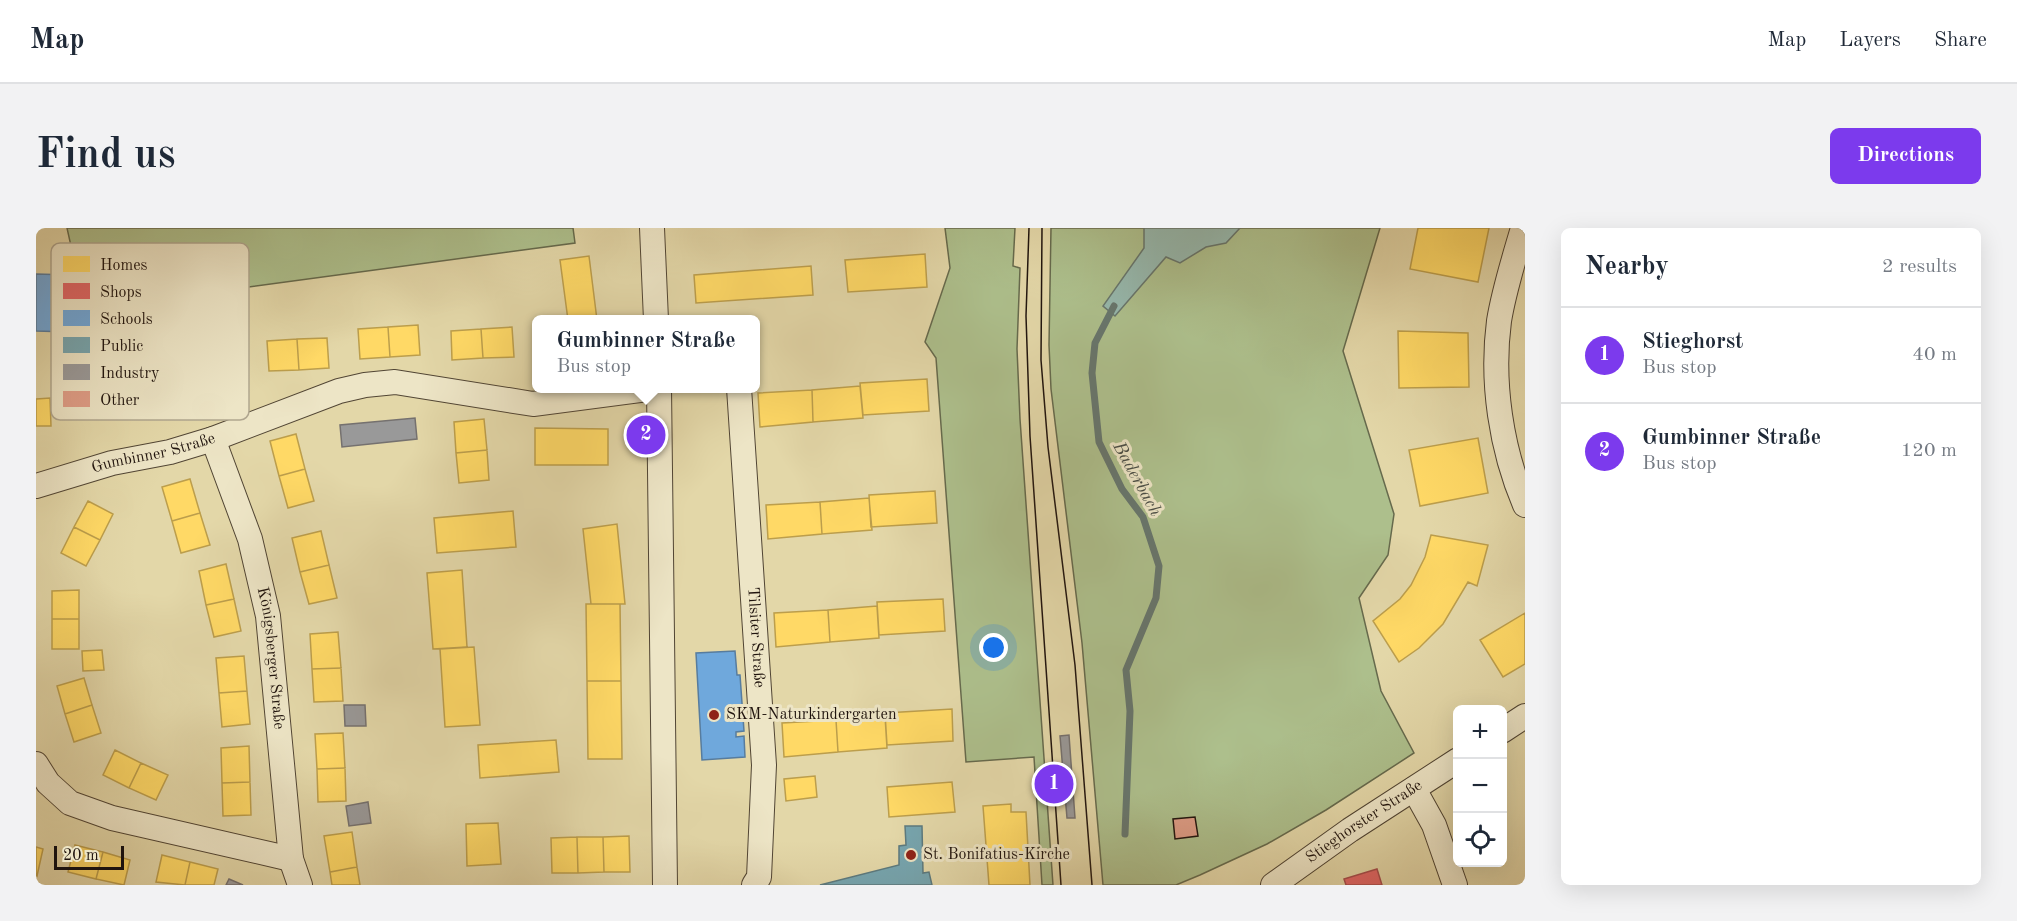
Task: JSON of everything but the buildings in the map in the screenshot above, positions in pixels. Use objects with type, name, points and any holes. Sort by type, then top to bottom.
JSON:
[{"type":"street","points":[[652,228],[656,315]]},
{"type":"street","points":[[1523,228],[1520,247],[1499,321],[1498,385],[1507,453],[1525,505]]},
{"type":"street","name":"Gumbinner Straße","points":[[36,486],[112,463],[170,452],[213,439],[339,391],[365,385],[395,382],[533,404],[618,393]]},
{"type":"street","name":"Gumbinner Straße","points":[[657,393],[665,885]]},
{"type":"street","name":"Tilsiter Straße","points":[[739,393],[764,765],[759,877],[753,885]]},
{"type":"street","name":"Königsberger Straße","points":[[213,439],[250,539],[268,616],[291,859],[300,885]]},
{"type":"street","points":[[1507,728],[1525,716]]},
{"type":"street","name":"Stieghorster Straße","points":[[1273,885],[1453,763]]},
{"type":"street","points":[[36,764],[48,783],[70,803],[112,818],[291,859]]},
{"type":"street","points":[[1414,789],[1434,825],[1455,885]]},
{"type":"green space","points":[[67,228],[573,228],[575,243],[249,287],[249,243],[70,243]]},
{"type":"green space","points":[[945,228],[1015,228],[1013,266],[1020,268],[1017,349],[1020,419],[1053,885],[1042,885],[1034,757],[966,762],[936,358],[925,342],[950,268]]},
{"type":"green space","points":[[1051,228],[1380,228],[1343,351],[1394,514],[1388,555],[1359,598],[1381,691],[1414,753],[1326,810],[1267,844],[1176,885],[1103,885],[1082,643],[1051,389],[1049,345]]},
{"type":"water","points":[[1144,228],[1240,228],[1226,243],[1206,247],[1180,263],[1166,257],[1115,316],[1103,306],[1144,248]]},
{"type":"waterway","name":"Baderbach","points":[[1114,306],[1095,343],[1092,373],[1099,442],[1122,489],[1143,517],[1159,566],[1156,598],[1126,670],[1130,711],[1125,834]]},
{"type":"tram line","points":[[1029,228],[1026,316],[1030,436],[1061,885]]},
{"type":"tram line","points":[[1042,228],[1041,360],[1048,447],[1075,665],[1092,885]]},
{"type":"place","name":"Gumbinner Straße","points":[[646,435]]},
{"type":"place","name":"SKM-Naturkindergarten","points":[[714,715]]},
{"type":"place","name":"Stieghorst","points":[[1054,784]]},
{"type":"place","name":"St. Bonifatius-Kirche","points":[[911,855]]}]
